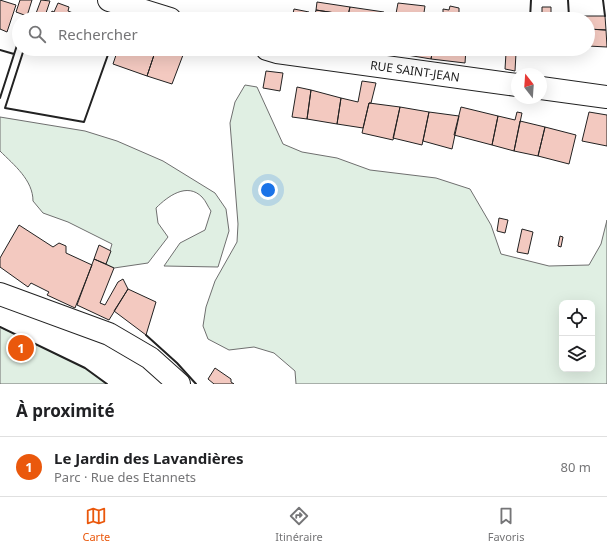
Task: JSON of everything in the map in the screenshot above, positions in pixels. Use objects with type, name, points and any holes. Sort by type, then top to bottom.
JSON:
[{"type":"street","points":[[109,0],[148,12]]},
{"type":"street","name":"RUE SAINT-JEAN","points":[[306,56],[511,84]]},
{"type":"street","points":[[547,89],[607,97]]},
{"type":"street","points":[[1,294],[109,334],[150,358],[178,384]]},
{"type":"green space","points":[[245,85],[257,87],[283,144],[302,152],[337,158],[370,170],[436,178],[470,189],[491,225],[501,254],[549,266],[589,265],[601,244],[607,220],[607,384],[296,384],[295,371],[274,353],[254,347],[229,350],[208,339],[203,326],[206,307],[215,281],[237,242],[238,224],[230,123],[235,102]]},
{"type":"green space","points":[[0,117],[85,131],[117,141],[163,161],[215,193],[226,209],[229,231],[218,267],[164,266],[180,243],[205,230],[211,211],[202,197],[190,191],[178,192],[172,195],[156,208],[158,223],[168,237],[148,263],[114,268],[106,264],[112,244],[68,222],[43,213],[33,201],[30,186],[22,173],[0,151]]},
{"type":"green space","points":[[0,327],[85,368],[107,384],[0,384]]},
{"type":"building","points":[[0,0],[16,5],[14,12],[12,12],[12,17],[7,32],[0,29]]},
{"type":"building","points":[[20,0],[32,0],[28,12],[16,12]]},
{"type":"building","points":[[41,0],[50,1],[46,12],[36,12]]},
{"type":"building","points":[[317,2],[350,7],[349,12],[329,12],[316,10]]},
{"type":"building","points":[[58,3],[69,7],[68,11],[70,12],[54,12]]},
{"type":"building","points":[[398,3],[425,6],[424,12],[396,12]]},
{"type":"building","points":[[450,6],[459,8],[459,12],[443,12],[443,9],[449,10]]},
{"type":"building","points":[[350,7],[384,12],[349,12]]},
{"type":"building","points":[[542,7],[551,7],[551,12],[542,12]]},
{"type":"building","points":[[294,9],[309,12],[293,12]]},
{"type":"building","points":[[316,10],[329,12],[316,12]]},
{"type":"building","points":[[595,16],[605,16],[606,30],[595,29]]},
{"type":"building","points":[[595,29],[606,30],[607,47],[595,46]]},
{"type":"building","points":[[116,56],[154,56],[147,76],[113,64]]},
{"type":"building","points":[[154,56],[183,56],[172,84],[147,76]]},
{"type":"building","points":[[413,56],[432,56],[431,59]]},
{"type":"building","points":[[432,56],[466,56],[465,63],[431,59]]},
{"type":"building","points":[[506,56],[516,56],[515,68],[511,68],[511,70],[505,69]]},
{"type":"building","points":[[266,71],[283,73],[280,91],[263,88]]},
{"type":"building","points":[[362,81],[376,83],[363,128],[337,124],[341,98],[358,102]]},
{"type":"building","points":[[297,87],[311,90],[307,119],[292,117]]},
{"type":"building","points":[[311,90],[341,98],[337,124],[307,119]]},
{"type":"building","points":[[369,103],[400,107],[393,140],[362,133]]},
{"type":"building","points":[[400,107],[429,112],[422,145],[393,138]]},
{"type":"building","points":[[461,107],[498,116],[492,145],[454,135]]},
{"type":"building","points":[[429,112],[459,116],[452,149],[423,141]]},
{"type":"building","points":[[517,112],[522,113],[514,151],[492,145],[498,116],[515,120]]},
{"type":"building","points":[[589,112],[607,115],[607,146],[582,141]]},
{"type":"building","points":[[520,121],[545,127],[538,156],[514,151]]},
{"type":"building","points":[[545,127],[576,135],[569,164],[538,156]]},
{"type":"building","points":[[499,218],[508,220],[505,233],[497,231]]},
{"type":"building","points":[[19,225],[53,247],[59,243],[66,246],[66,253],[92,265],[75,308],[47,295],[49,292],[31,283],[28,287],[0,267],[0,258]]},
{"type":"building","points":[[522,229],[533,232],[528,254],[517,252]]},
{"type":"building","points":[[560,236],[563,237],[561,247],[558,246]]},
{"type":"building","points":[[99,245],[111,251],[106,264],[94,259]]},
{"type":"building","points":[[94,259],[114,268],[100,303],[105,305],[118,282],[123,279],[128,289],[109,320],[77,305]]},
{"type":"building","points":[[128,289],[156,302],[146,335],[114,311]]},
{"type":"building","points":[[215,368],[231,379],[231,382],[234,384],[214,384],[208,379]]},
{"type":"wall","points":[[530,12],[531,0]]},
{"type":"wall","points":[[568,0],[569,12]]},
{"type":"wall","points":[[603,0],[605,16]]},
{"type":"wall","points":[[0,50],[12,53]]},
{"type":"wall","points":[[0,98],[14,56]]},
{"type":"wall","points":[[22,56],[5,108],[84,122],[108,56]]},
{"type":"wall","points":[[0,327],[85,368],[107,384]]},
{"type":"wall","points":[[146,335],[177,363],[196,384]]},
{"type":"place","name":"Le Jardin des Lavandières","points":[[21,348]]}]
